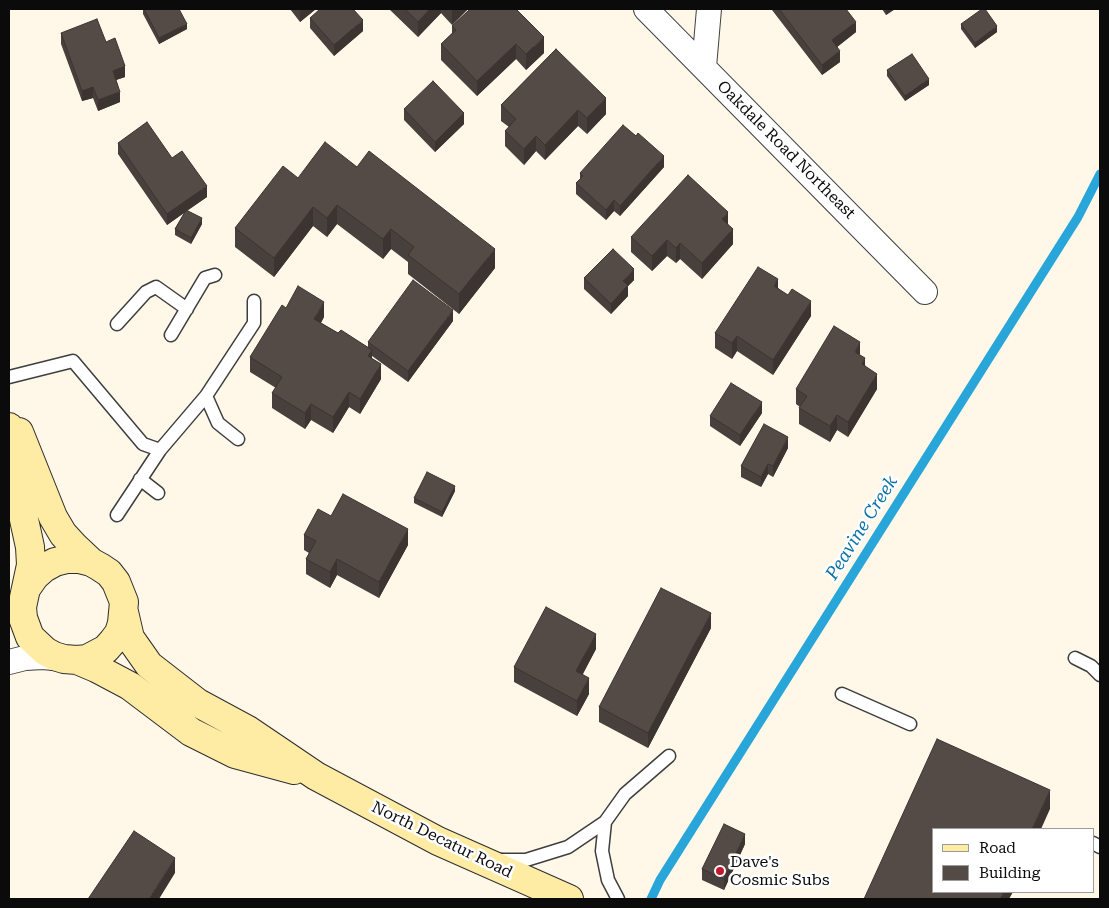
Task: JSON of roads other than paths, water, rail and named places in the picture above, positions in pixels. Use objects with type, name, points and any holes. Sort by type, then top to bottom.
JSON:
[{"type":"main road","name":"North Decatur Road","points":[[9,409],[53,517],[63,534],[91,562],[109,573],[116,582],[124,602],[124,612],[130,638],[149,665],[167,681],[198,703],[248,730],[316,776],[438,841],[569,899]]},
{"type":"main road","name":"North Decatur Road","points":[[9,427],[15,478],[30,547],[31,565],[20,605],[26,628],[37,645],[54,656],[96,668],[130,686],[191,732],[234,754],[316,776]]},
{"type":"main road","name":"North Decatur Road","points":[[20,605],[40,572],[55,562],[79,559],[91,562]]},
{"type":"main road","points":[[70,660],[97,655],[113,642],[122,623],[124,612]]},
{"type":"street","name":"Oakdale Road Northeast","points":[[646,9],[925,292]]},
{"type":"street","points":[[704,67],[710,9]]},
{"type":"street","points":[[9,662],[25,658],[43,657],[70,660]]},
{"type":"lane","points":[[171,335],[205,278],[215,275]]},
{"type":"lane","points":[[117,324],[146,292],[156,287],[187,309]]},
{"type":"lane","points":[[117,515],[160,450],[206,396],[254,323],[254,301]]},
{"type":"lane","points":[[9,377],[73,361],[143,444],[160,450]]},
{"type":"lane","points":[[206,396],[218,423],[238,439]]},
{"type":"lane","points":[[140,479],[158,493]]},
{"type":"lane","points":[[1075,658],[1091,666],[1100,675]]},
{"type":"lane","points":[[842,694],[910,724]]},
{"type":"lane","points":[[481,861],[526,860],[568,846],[605,822],[625,794],[669,756]]},
{"type":"lane","points":[[605,822],[602,851],[608,880],[618,899]]},
{"type":"waterway","name":"Peavine Creek","points":[[651,899],[660,880],[1078,217],[1100,174]]},
{"type":"place","name":"Dave's Cosmic Subs","points":[[720,871]]}]
